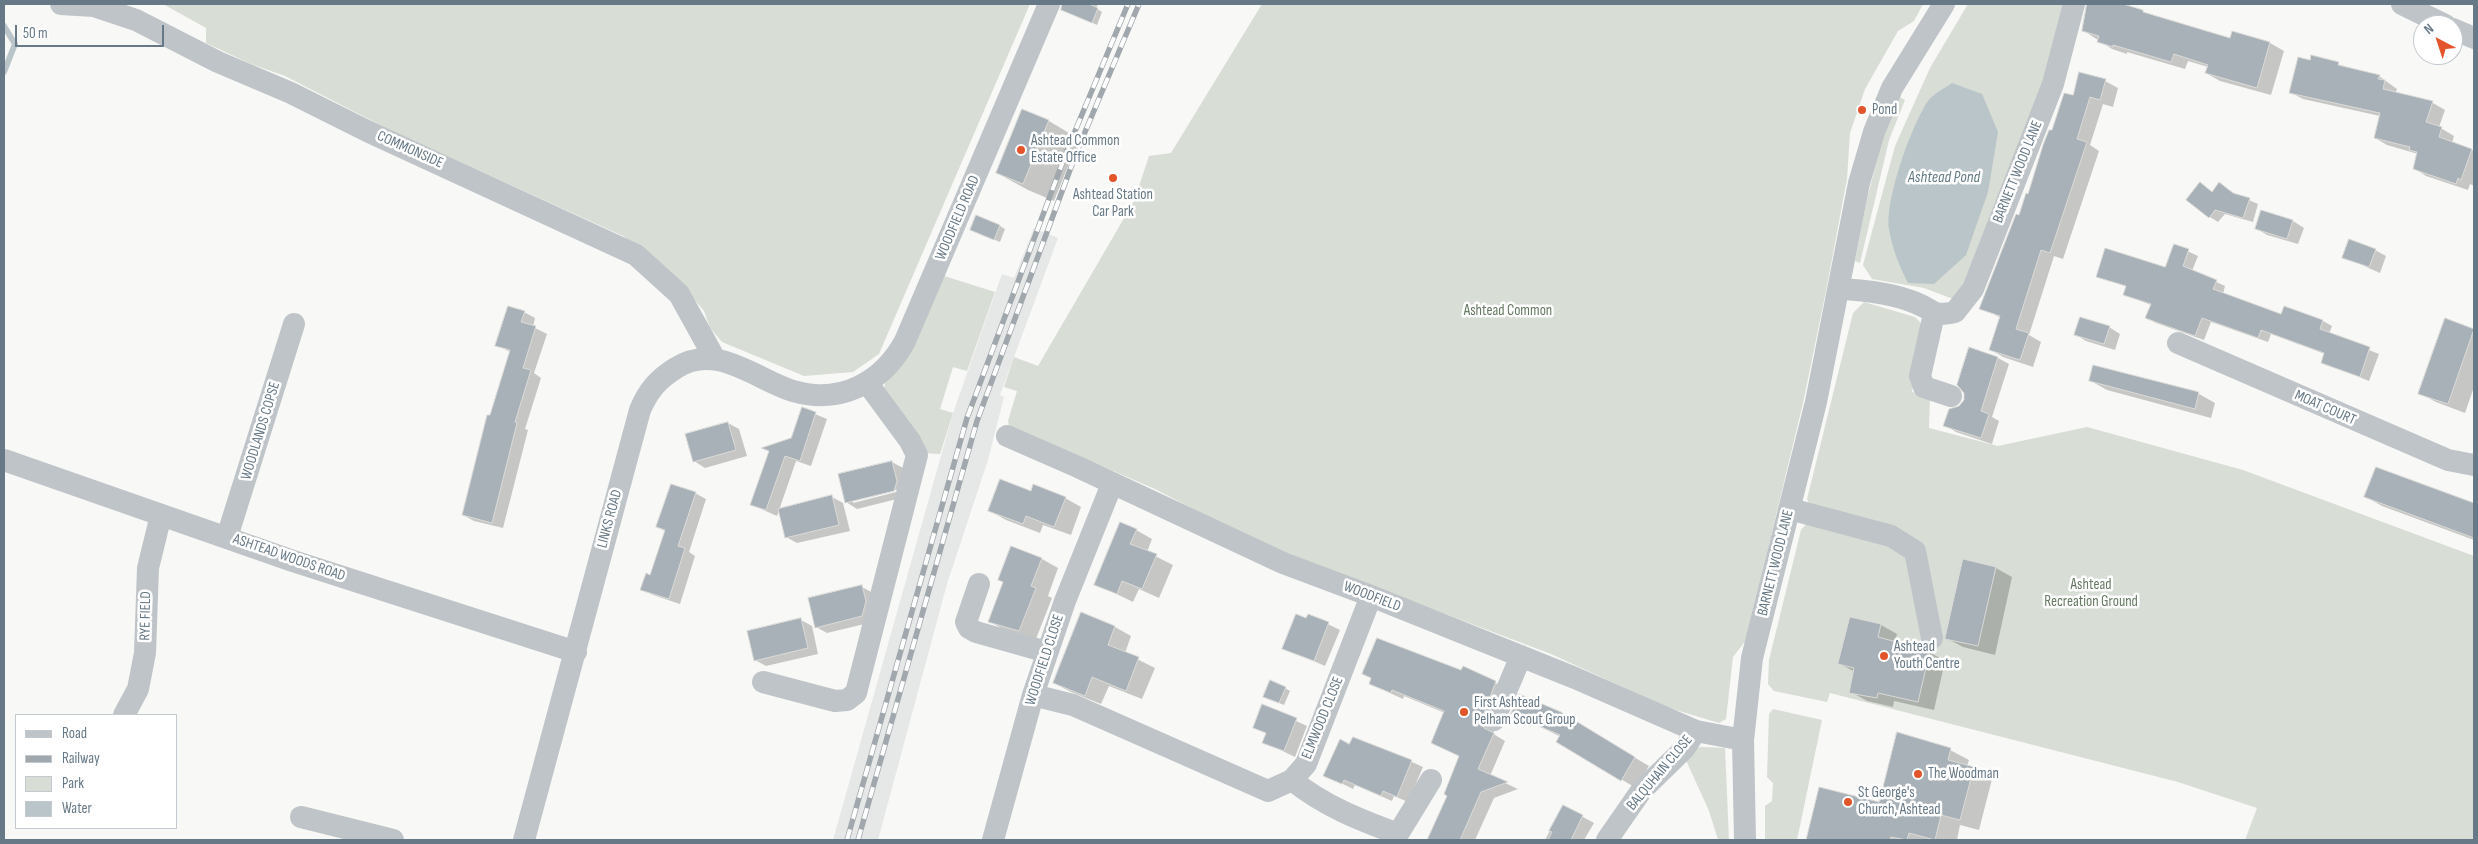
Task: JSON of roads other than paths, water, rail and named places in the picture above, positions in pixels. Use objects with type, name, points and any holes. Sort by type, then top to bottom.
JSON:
[{"type":"street","name":"COMMONSIDE","points":[[61,4],[94,6],[136,20],[218,62],[291,92],[367,131],[636,255],[679,294],[715,359]]},
{"type":"street","name":"WOODFIELD ROAD","points":[[828,394],[851,390],[868,384],[886,369],[905,340],[1048,4]]},
{"type":"street","name":"BARNETT WOOD LANE","points":[[1745,840],[1743,740],[1752,658],[1790,509],[1839,289],[1859,183],[1874,132],[1892,88],[1944,4]]},
{"type":"street","name":"BARNETT WOOD LANE","points":[[1934,314],[1955,312],[1974,289],[2053,84],[2074,4]]},
{"type":"street","points":[[2402,4],[2425,15]]},
{"type":"street","points":[[1839,289],[1867,290],[1916,303],[1934,314],[1920,376],[1924,387],[1951,396]]},
{"type":"street","name":"WOODLANDS COPSE","points":[[227,537],[294,324]]},
{"type":"street","name":"MOAT COURT","points":[[2178,343],[2448,460],[2474,465]]},
{"type":"street","name":"LINKS ROAD","points":[[524,840],[637,420],[648,391],[662,377],[684,362],[700,358],[715,359],[732,364],[793,391],[828,394]]},
{"type":"street","points":[[763,682],[835,701],[847,700],[856,694],[917,455],[910,441],[868,384]]},
{"type":"street","name":"WOODFIELD","points":[[1008,436],[1283,563],[1521,656],[1696,730],[1743,740]]},
{"type":"street","name":"ASHTEAD WOODS ROAD","points":[[4,460],[293,561],[576,652]]},
{"type":"street","name":"WOODFIELD CLOSE","points":[[994,840],[1033,696],[1047,652],[1065,601],[1112,484]]},
{"type":"street","points":[[1790,509],[1891,536],[1915,551],[1932,638]]},
{"type":"street","name":"RYE FIELD","points":[[125,714],[138,689],[145,653],[148,568],[161,515]]},
{"type":"street","points":[[979,584],[966,622],[969,628],[976,632],[1047,652]]},
{"type":"street","name":"ELMWOOD CLOSE","points":[[1033,696],[1073,706],[1268,791],[1292,780],[1306,764],[1371,596]]},
{"type":"street","points":[[1494,720],[1521,656]]},
{"type":"street","name":"BALQUHAIN CLOSE","points":[[1607,840],[1641,791],[1684,749],[1696,730]]},
{"type":"street","points":[[1292,780],[1311,795],[1351,816],[1398,834],[1431,780]]},
{"type":"street","points":[[301,817],[393,840]]},
{"type":"water","name":"Ashtead Pond","points":[[1952,83],[1982,94],[1998,132],[1988,192],[1966,255],[1934,284],[1908,283],[1896,256],[1890,236],[1889,216],[1891,200],[1907,145],[1921,112],[1930,98]]},
{"type":"waterway","points":[[4,26],[15,44],[4,72]]},
{"type":"railway","points":[[847,840],[967,418],[1068,148],[1128,4]]},
{"type":"railway","points":[[858,840],[977,421],[1077,151],[1139,4]]},
{"type":"place","name":"Pond","points":[[1862,110]]},
{"type":"place","name":"Ashtead Common Estate Office","points":[[1021,150]]},
{"type":"place","name":"Ashtead Station Car Park","points":[[1113,178]]},
{"type":"place","name":"Ashtead Youth Centre","points":[[1884,656]]},
{"type":"place","name":"First Ashtead Pelham Scout Group","points":[[1464,712]]},
{"type":"place","name":"The Woodman","points":[[1918,774]]},
{"type":"place","name":"St George's Church, Ashtead","points":[[1848,802]]},
{"type":"park label","name":"Ashtead Common","points":[[1508,311]]},
{"type":"park label","name":"Ashtead Recreation Ground","points":[[2091,594]]}]
